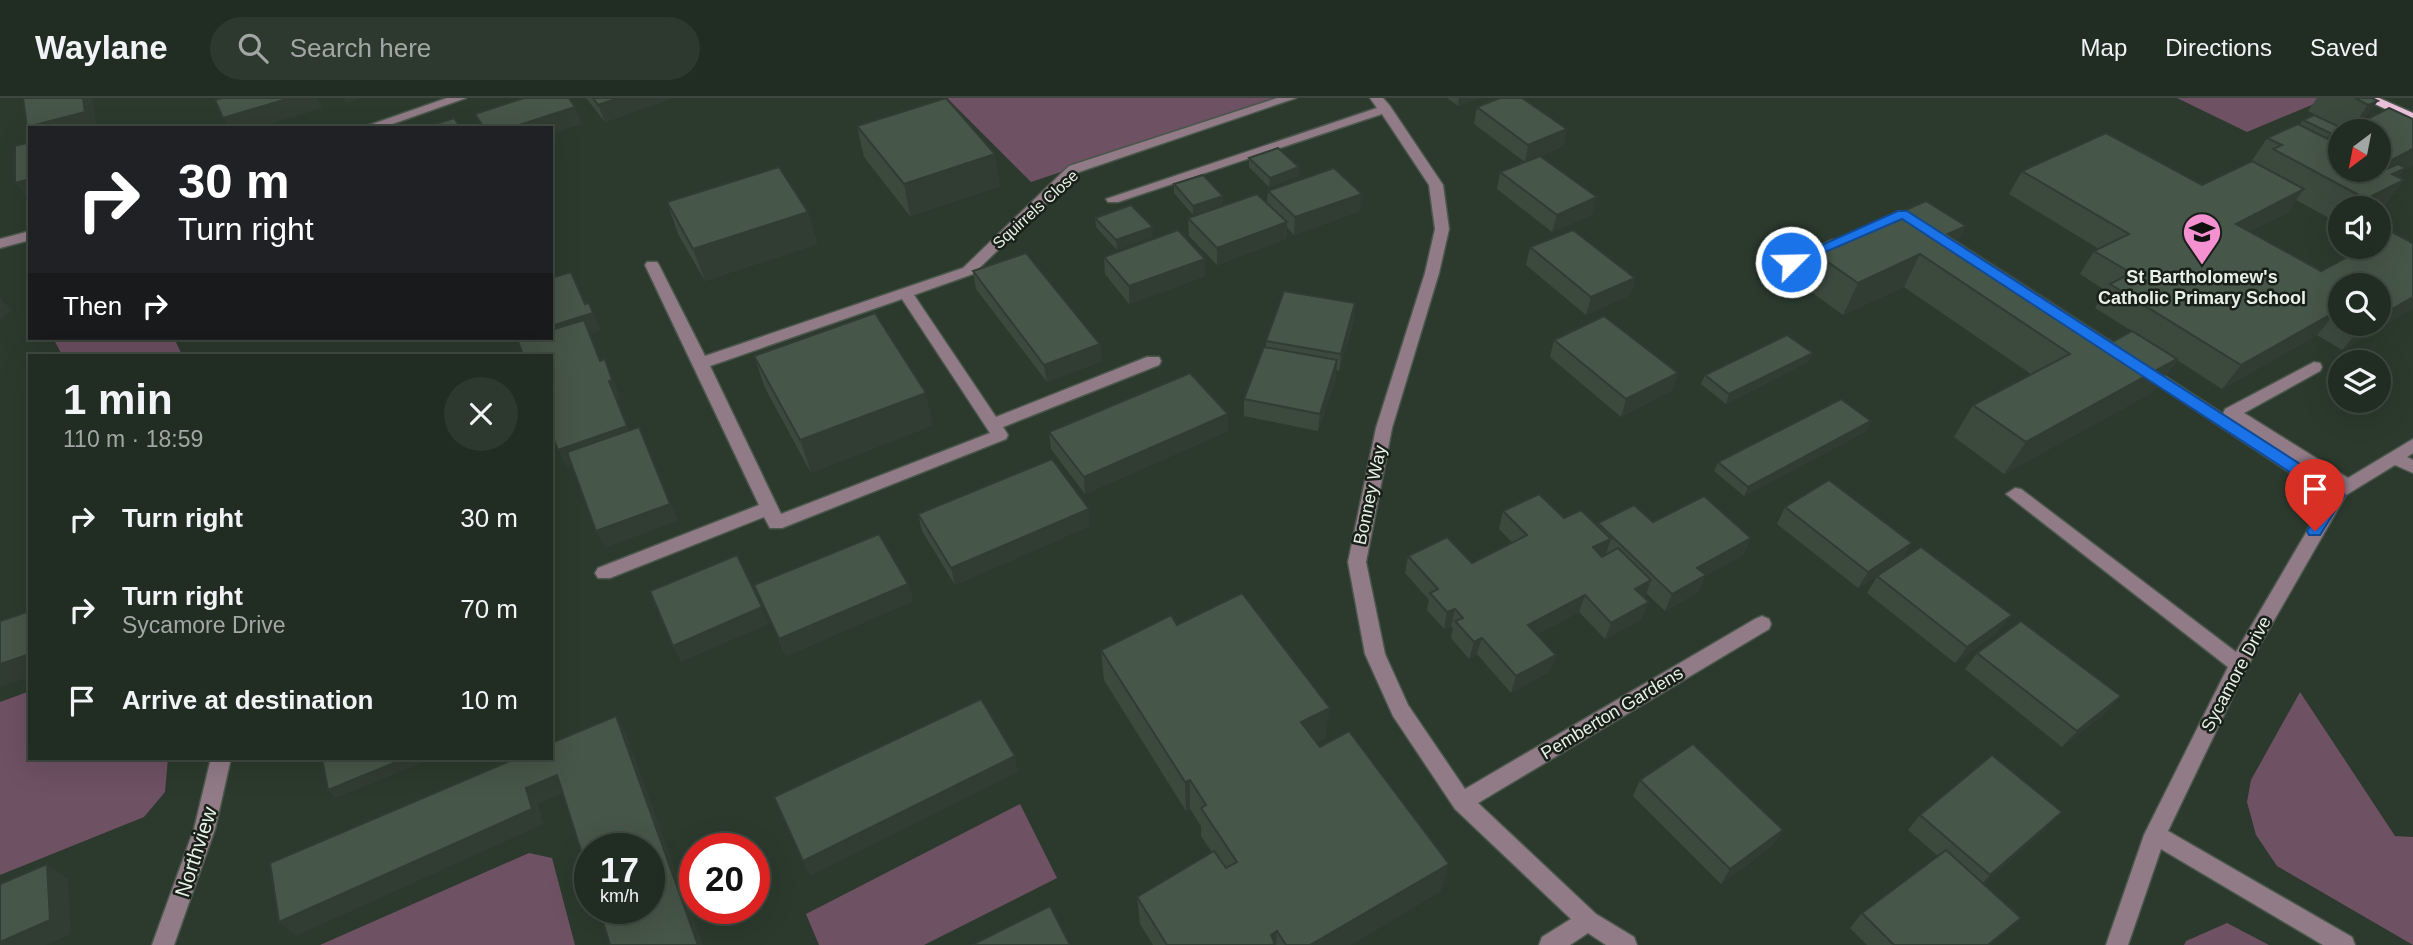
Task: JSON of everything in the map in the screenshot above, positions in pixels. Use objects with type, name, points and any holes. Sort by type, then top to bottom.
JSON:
[{"type":"main road","points":[[2368,98],[2413,118]]},
{"type":"street","points":[[372,126],[460,98]]},
{"type":"street","name":"Squirrels Close","points":[[701,363],[968,271],[1074,169],[1290,98]]},
{"type":"street","points":[[1113,199],[1380,103]]},
{"type":"street","name":"Bonney Way","points":[[1380,103],[1436,185],[1442,229],[1432,273],[1384,428],[1357,562],[1375,654],[1400,710],[1462,802],[1588,921],[1626,945]]},
{"type":"street","points":[[1791,262],[1853,235]]},
{"type":"street","points":[[0,244],[28,236]]},
{"type":"street","points":[[652,265],[776,523],[1000,435],[906,294]]},
{"type":"street","points":[[2124,358],[2342,490]]},
{"type":"street","points":[[994,424],[1153,361]]},
{"type":"street","points":[[2314,367],[2231,413],[2342,490]]},
{"type":"street","name":"Sycamore Drive","points":[[2117,945],[2155,835],[2239,665],[2342,490],[2413,445]]},
{"type":"street","points":[[2394,457],[2413,467]]},
{"type":"street","points":[[2015,494],[2239,665]]},
{"type":"street","points":[[604,573],[769,508]]},
{"type":"street","name":"Pemberton Gardens","points":[[1462,802],[1762,624]]},
{"type":"street","name":"Northview","points":[[163,945],[199,848],[212,805],[220,760]]},
{"type":"street","points":[[2155,835],[2344,945]]},
{"type":"street","points":[[1550,945],[1588,921]]},
{"type":"shaded area","points":[[947,98],[1282,98],[1031,182]]},
{"type":"shaded area","points":[[2177,98],[2316,98],[2321,101],[2247,132]]},
{"type":"shaded area","points":[[54,340],[175,340],[182,354],[61,354]]},
{"type":"shaded area","points":[[28,692],[28,760],[168,760],[165,792],[144,817],[0,875],[0,702]]},
{"type":"shaded area","points":[[2300,692],[2395,836],[2413,837],[2413,945],[2277,866],[2256,835],[2247,802],[2251,780]]},
{"type":"shaded area","points":[[1020,804],[1057,878],[924,945],[819,945],[806,914]]},
{"type":"shaded area","points":[[529,853],[552,858],[575,945],[320,945]]},
{"type":"shaded area","points":[[2227,923],[2269,945],[2184,945],[2186,941]]},
{"type":"building","points":[[23,98],[83,98],[85,112],[27,127]]},
{"type":"building","points":[[290,98],[223,118],[215,100]]},
{"type":"building","points":[[524,98],[569,98],[575,107],[516,126],[483,126],[475,114]]},
{"type":"building","points":[[593,98],[618,98],[598,105]]},
{"type":"building","points":[[946,98],[995,154],[904,184],[857,126]]},
{"type":"building","points":[[1500,98],[1522,98],[1567,129],[1528,145],[1477,107]]},
{"type":"building","points":[[2355,98],[2372,98],[2378,101],[2368,105]]},
{"type":"building","points":[[2389,108],[2413,119],[2413,149],[2391,160],[2391,119],[2368,119]]},
{"type":"building","points":[[2314,115],[2328,122],[2328,132],[2303,120]]},
{"type":"building","points":[[454,118],[460,126],[430,126]]},
{"type":"building","points":[[2298,124],[2328,139],[2328,179],[2273,149],[2282,145],[2267,138]]},
{"type":"building","points":[[2106,133],[2202,185],[2252,161],[2304,189],[2236,224],[2321,271],[2344,259],[2391,259],[2392,232],[2413,243],[2413,297],[2391,310],[2391,273],[2328,273],[2328,316],[2241,365],[2110,284],[2131,273],[2094,251],[2129,234],[2022,171]]},
{"type":"building","points":[[28,143],[28,180],[15,183],[15,146]]},
{"type":"building","points":[[1278,148],[1299,167],[1270,178],[1249,158]]},
{"type":"building","points":[[1540,156],[1597,197],[1557,215],[1500,172]]},
{"type":"building","points":[[2398,164],[2406,168],[2392,174],[2404,180],[2372,196],[2360,196],[2334,182],[2391,182],[2391,167]]},
{"type":"building","points":[[779,167],[808,212],[693,249],[667,202]]},
{"type":"building","points":[[1334,168],[1362,194],[1295,217],[1268,191]]},
{"type":"building","points":[[1203,175],[1223,196],[1193,206],[1174,184]]},
{"type":"building","points":[[1257,194],[1287,222],[1217,248],[1188,218]]},
{"type":"building","points":[[1926,201],[1966,226],[1948,234],[2114,341],[2132,331],[2177,359],[2026,442],[1973,405],[2070,354],[1920,254],[1858,283],[1812,251]]},
{"type":"building","points":[[1131,205],[1153,227],[1116,240],[1095,218]]},
{"type":"building","points":[[1178,230],[1205,259],[1129,286],[1104,257]]},
{"type":"building","points":[[1573,230],[1635,278],[1591,297],[1530,247]]},
{"type":"building","points":[[1026,253],[1100,344],[1044,365],[973,271]]},
{"type":"building","points":[[571,272],[585,304],[589,303],[593,313],[553,325],[553,277]]},
{"type":"building","points":[[1284,291],[1355,303],[1341,354],[1266,341]]},
{"type":"building","points":[[875,313],[926,393],[800,440],[754,356]]},
{"type":"building","points":[[1604,316],[1678,373],[1626,399],[1554,340]]},
{"type":"building","points":[[584,320],[600,361],[605,359],[612,380],[609,381],[627,426],[558,450],[553,437],[553,354],[523,354],[518,341],[553,340],[553,329]]},
{"type":"building","points":[[1787,335],[1813,353],[1729,394],[1705,375]]},
{"type":"building","points":[[1264,347],[1337,360],[1320,414],[1244,399]]},
{"type":"building","points":[[1190,373],[1228,414],[1084,477],[1049,432]]},
{"type":"building","points":[[1841,399],[1871,421],[1748,487],[1718,462]]},
{"type":"building","points":[[639,427],[670,504],[596,531],[567,452]]},
{"type":"building","points":[[1052,459],[1089,509],[951,568],[918,514]]},
{"type":"building","points":[[1829,480],[1912,543],[1868,572],[1785,507]]},
{"type":"building","points":[[1539,494],[1564,518],[1581,510],[1611,539],[1593,547],[1602,557],[1618,548],[1651,580],[1635,589],[1649,602],[1611,623],[1585,595],[1528,625],[1556,655],[1516,676],[1482,638],[1474,642],[1455,621],[1463,618],[1455,609],[1447,612],[1430,593],[1438,589],[1408,556],[1447,537],[1472,563],[1527,535],[1503,511]]},
{"type":"building","points":[[1704,496],[1751,538],[1697,568],[1706,575],[1672,594],[1598,523],[1634,505],[1653,522]]},
{"type":"building","points":[[879,534],[908,584],[779,639],[754,585]]},
{"type":"building","points":[[1921,547],[2012,615],[1967,647],[1877,576]]},
{"type":"building","points":[[737,555],[762,607],[673,646],[650,591]]},
{"type":"building","points":[[1242,593],[1330,708],[1301,722],[1320,747],[1349,731],[1449,864],[1310,945],[1286,945],[1277,931],[1271,935],[1275,944],[1272,945],[1167,945],[1137,897],[1214,851],[1226,868],[1237,862],[1201,808],[1206,805],[1190,780],[1185,782],[1101,650],[1171,615],[1177,625]]},
{"type":"building","points":[[28,612],[28,655],[0,664],[0,621]]},
{"type":"building","points":[[2021,621],[2121,696],[2077,731],[1977,653]]},
{"type":"building","points":[[981,699],[1015,756],[803,861],[774,797]]},
{"type":"building","points":[[616,716],[658,833],[575,833],[557,775],[526,788],[532,809],[279,922],[270,863],[512,760],[553,760],[553,742]]},
{"type":"building","points":[[1693,744],[1783,830],[1730,869],[1640,780]]},
{"type":"building","points":[[1992,755],[2062,812],[1990,875],[1920,815]]},
{"type":"building","points":[[322,760],[401,760],[328,790]]},
{"type":"building","points":[[1946,850],[2021,918],[1988,945],[1894,945],[1862,913]]},
{"type":"building","points":[[665,853],[679,892],[679,924],[690,924],[698,945],[610,945],[604,924],[665,924]]},
{"type":"building","points":[[47,864],[50,920],[0,942],[0,884]]},
{"type":"building","points":[[1050,906],[1070,945],[972,945]]},
{"type":"place","name":"St Bartholomew's Catholic Primary School","points":[[2202,266]]},
{"type":"route","points":[[1791,262],[1902,214],[2337,495],[2315,531]]}]
